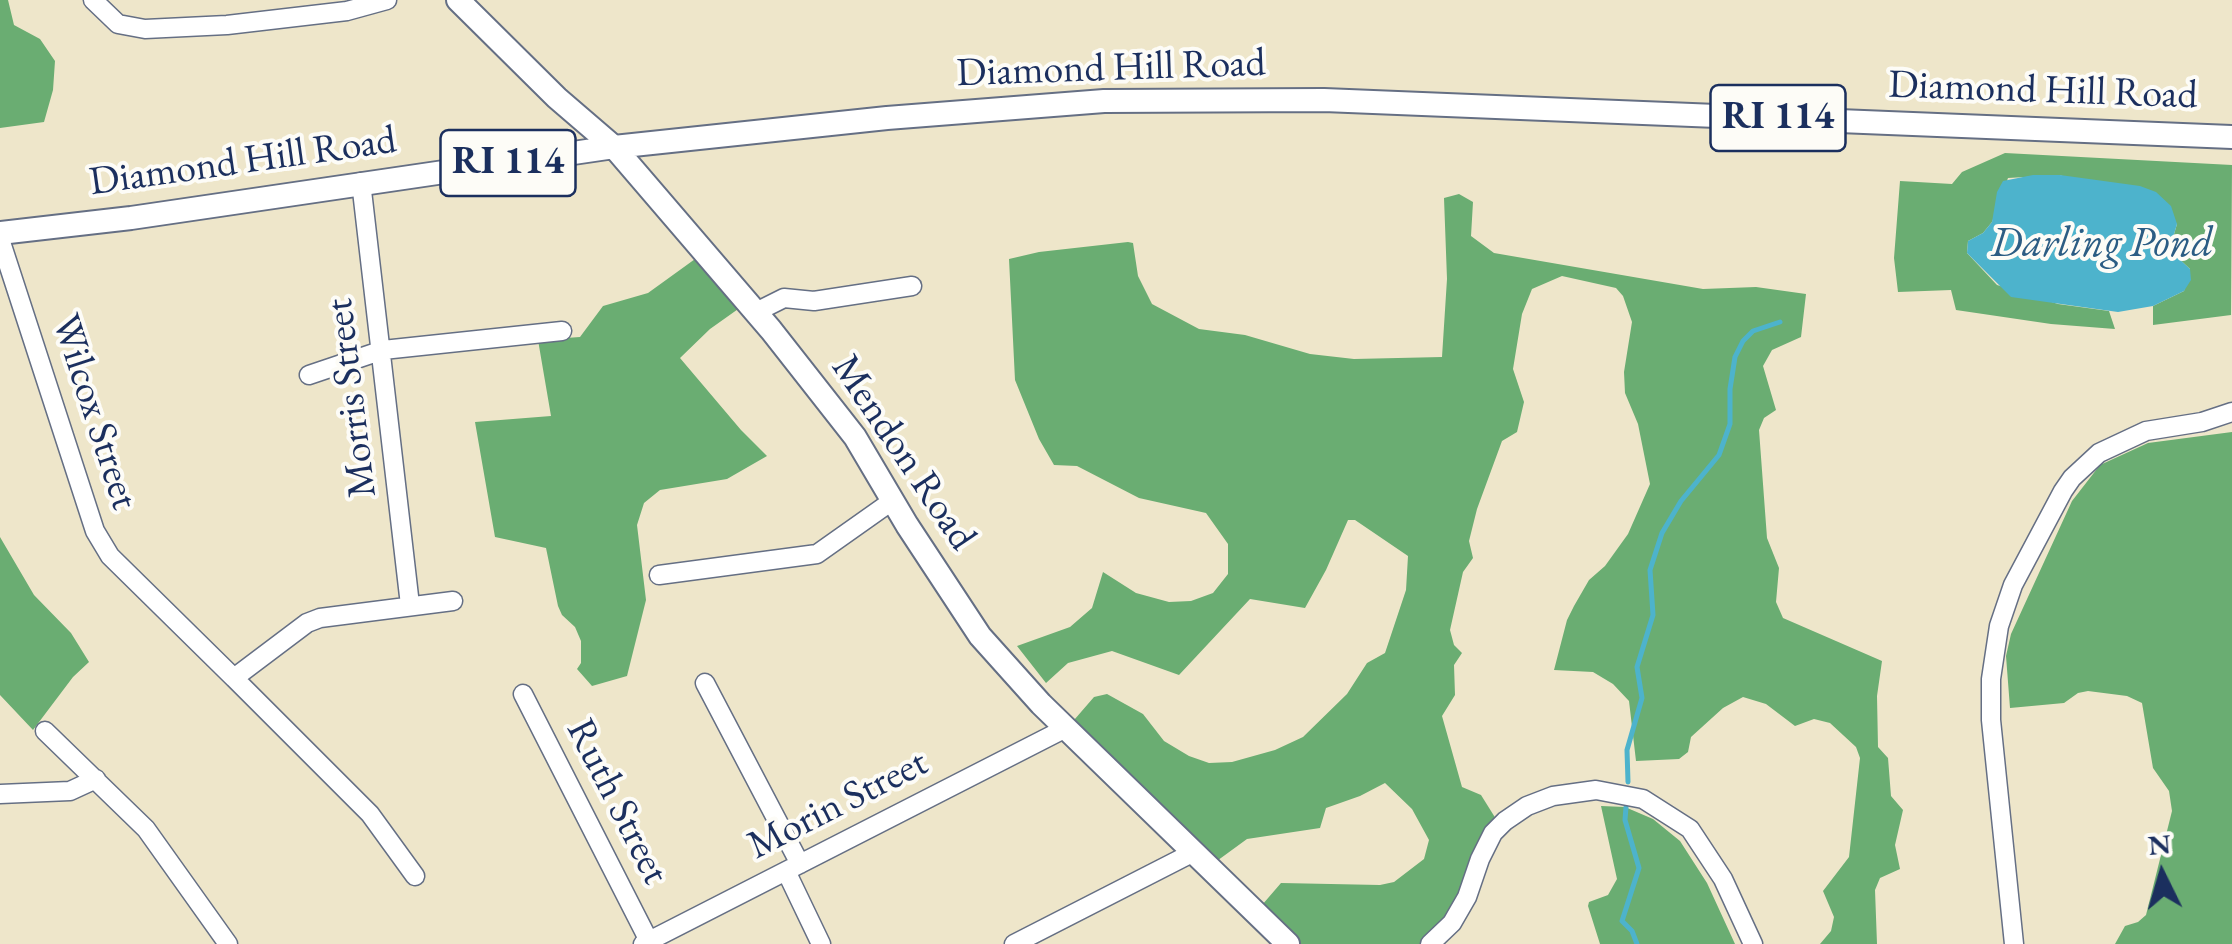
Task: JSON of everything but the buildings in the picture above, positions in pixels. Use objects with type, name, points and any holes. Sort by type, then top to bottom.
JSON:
[{"type":"main road","name":"Mendon Road","points":[[458,0],[557,98],[614,146],[756,312],[856,437],[962,614],[1066,728],[1288,944]]},
{"type":"main road","name":"Diamond Hill Road","points":[[0,236],[614,146],[1052,104],[1221,99],[1360,101],[2232,136]]},
{"type":"street","points":[[93,0],[118,24],[145,29],[347,12],[386,0]]},
{"type":"street","name":"Morris Street","points":[[361,182],[410,605]]},
{"type":"street","name":"Wilcox Street","points":[[0,236],[95,531],[110,556],[370,814],[414,876]]},
{"type":"street","points":[[756,312],[784,298],[814,300],[912,286]]},
{"type":"street","points":[[309,375],[383,350],[562,330]]},
{"type":"street","points":[[2014,944],[1998,797],[1991,679],[1999,626],[2013,585],[2072,478],[2099,453],[2146,432],[2232,412]]},
{"type":"street","points":[[659,575],[817,554],[892,501]]},
{"type":"street","points":[[234,678],[307,623],[320,618],[452,600]]},
{"type":"street","points":[[706,683],[793,868],[822,944]]},
{"type":"street","name":"Ruth Street","points":[[523,694],[646,942]]},
{"type":"street","name":"Morin Street","points":[[646,942],[1066,728]]},
{"type":"street","points":[[45,731],[146,828],[228,944]]},
{"type":"street","points":[[0,794],[70,791],[96,778]]},
{"type":"street","points":[[1430,944],[1452,923],[1493,833],[1504,822],[1527,806],[1553,796],[1596,790],[1643,799],[1690,829],[1723,878],[1752,944]]},
{"type":"street","points":[[1014,944],[1194,852]]},
{"type":"green space","points":[[0,0],[8,0],[14,25],[40,39],[55,61],[53,90],[44,122],[0,128]]},
{"type":"green space","points":[[2005,153],[2232,165],[2231,315],[2153,325],[2153,306],[2184,291],[2190,269],[2175,255],[2172,241],[2177,224],[2060,175],[2008,178],[1992,222],[1983,233],[1968,241],[1967,253],[1997,285],[2058,304],[2109,311],[2115,329],[1956,310],[1951,290],[1898,292],[1894,258],[1900,181],[1952,184],[1962,172]]},
{"type":"green space","points":[[1459,194],[1473,202],[1471,236],[1494,253],[1703,289],[1756,287],[1806,294],[1801,337],[1772,350],[1763,366],[1776,410],[1764,418],[1759,430],[1767,538],[1779,568],[1776,602],[1783,618],[1882,661],[1877,696],[1878,747],[1888,758],[1891,796],[1903,810],[1895,845],[1900,869],[1880,878],[1875,890],[1877,944],[1820,944],[1831,931],[1834,917],[1823,891],[1849,857],[1860,758],[1856,747],[1830,723],[1814,719],[1795,726],[1766,704],[1743,697],[1723,708],[1691,737],[1688,752],[1679,759],[1636,761],[1629,701],[1613,684],[1593,672],[1554,670],[1574,606],[1589,580],[1605,566],[1628,534],[1650,484],[1638,424],[1625,393],[1624,372],[1632,322],[1616,288],[1562,276],[1532,289],[1522,314],[1513,369],[1524,402],[1517,432],[1502,441],[1477,509],[1469,541],[1473,558],[1463,572],[1450,630],[1454,645],[1462,653],[1454,665],[1455,695],[1442,716],[1462,787],[1481,795],[1501,827],[1430,944],[1282,944],[1256,912],[1281,883],[1380,885],[1394,882],[1424,859],[1429,840],[1412,809],[1385,783],[1326,808],[1320,828],[1247,839],[1210,866],[1068,727],[1094,697],[1107,694],[1143,714],[1164,741],[1209,763],[1232,762],[1303,737],[1347,694],[1367,663],[1385,653],[1406,590],[1408,556],[1355,520],[1348,520],[1305,608],[1250,599],[1179,675],[1112,651],[1068,663],[1046,683],[1017,646],[1070,627],[1092,608],[1103,572],[1136,593],[1169,602],[1191,601],[1213,593],[1228,574],[1228,544],[1206,513],[1139,498],[1077,466],[1054,465],[1015,380],[1009,259],[1039,252],[1133,243],[1138,276],[1152,304],[1199,329],[1245,335],[1310,354],[1354,359],[1442,357],[1447,279],[1444,198]]},
{"type":"green space","points":[[702,254],[741,307],[710,329],[680,358],[767,456],[727,479],[660,490],[644,503],[637,525],[646,600],[627,676],[592,686],[577,669],[581,663],[581,641],[558,606],[546,548],[495,537],[475,422],[551,416],[538,340],[580,337],[603,306],[648,293]]},
{"type":"green space","points":[[2232,432],[2232,944],[2115,944],[2125,926],[2146,915],[2172,811],[2169,791],[2153,768],[2142,703],[2127,696],[2088,691],[2064,703],[2010,708],[2006,656],[2011,634],[2072,501],[2100,465],[2148,443]]},
{"type":"green space","points":[[0,537],[34,595],[71,633],[89,662],[33,730],[0,695]]},
{"type":"green space","points":[[1601,806],[1625,807],[1653,819],[1680,841],[1707,883],[1735,944],[1600,944],[1589,902],[1608,895],[1617,879]]},
{"type":"water","name":"Darling Pond","points":[[2033,175],[2140,186],[2156,192],[2171,206],[2177,224],[2172,241],[2175,255],[2190,269],[2191,280],[2184,291],[2153,306],[2118,312],[2011,297],[1967,253],[1968,241],[1983,233],[1992,222],[2003,181]]},
{"type":"waterway","points":[[1628,782],[1627,750],[1642,698],[1637,667],[1653,615],[1650,570],[1662,533],[1681,501],[1719,455],[1730,424],[1735,357],[1743,341],[1753,331],[1780,322]]},
{"type":"waterway","points":[[1626,807],[1625,820],[1639,868],[1622,921],[1637,944]]}]
